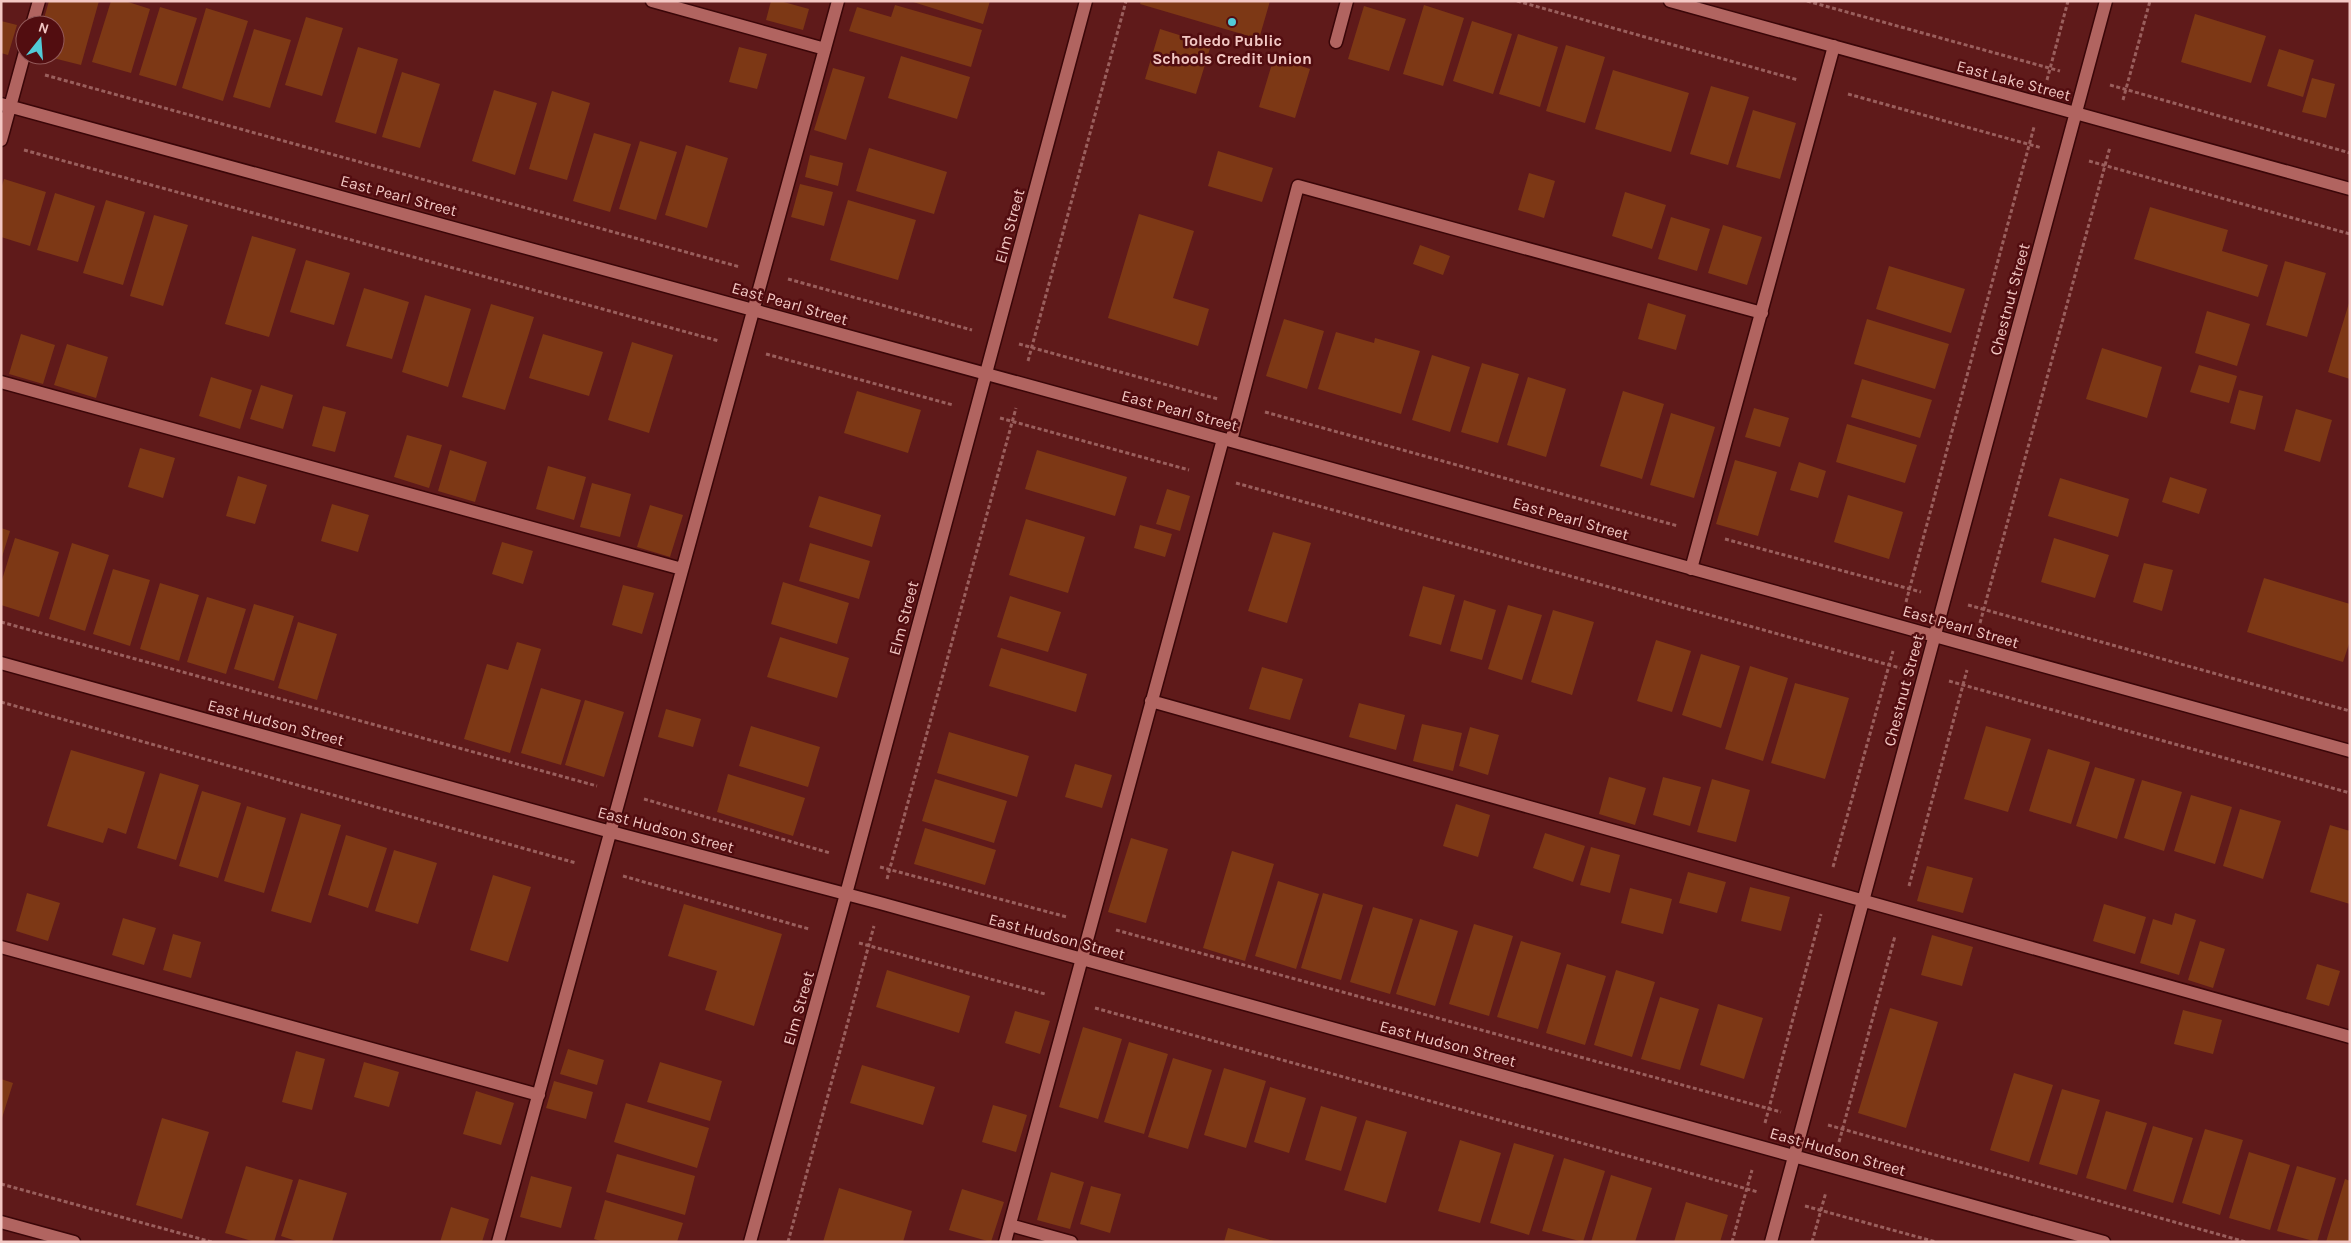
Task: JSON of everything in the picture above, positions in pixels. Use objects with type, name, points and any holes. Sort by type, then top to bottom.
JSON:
[{"type":"street","points":[[35,15],[39,1]]},
{"type":"street","points":[[652,1],[825,49]]},
{"type":"street","points":[[498,1242],[838,1]]},
{"type":"street","name":"Elm Street","points":[[750,1242],[835,937],[1086,1]]},
{"type":"street","points":[[1336,42],[1347,1]]},
{"type":"street","name":"East Lake Street","points":[[1670,1],[2350,189]]},
{"type":"street","name":"Chestnut Street","points":[[1771,1242],[2106,1]]},
{"type":"street","points":[[1691,569],[1834,46]]},
{"type":"street","points":[[1,140],[6,105],[22,65]]},
{"type":"street","name":"East Pearl Street","points":[[6,105],[753,309],[2350,751]]},
{"type":"street","points":[[1005,1242],[1213,477],[1241,405],[1298,186],[1762,313]]},
{"type":"street","points":[[1,382],[682,569]]},
{"type":"street","name":"East Hudson Street","points":[[1,664],[611,832],[880,903],[2104,1242]]},
{"type":"street","points":[[1152,701],[2350,1037]]},
{"type":"street","points":[[1,947],[539,1095]]},
{"type":"street","points":[[1,1222],[74,1242]]},
{"type":"street","points":[[1010,1225],[1071,1242]]},
{"type":"path","points":[[788,1242],[1126,1]]},
{"type":"path","points":[[1518,1],[2350,234]]},
{"type":"path","points":[[21,68],[2350,711]]},
{"type":"path","points":[[20,149],[1213,477],[2350,793]]},
{"type":"path","points":[[1,622],[622,793],[890,870],[1804,1118],[2246,1242]]},
{"type":"path","points":[[1,702],[835,937],[1936,1242]]},
{"type":"path","points":[[1,1184],[212,1242]]},
{"type":"building","points":[[49,1],[99,1],[81,65],[65,61],[65,15],[45,15]]},
{"type":"building","points":[[111,1],[125,1],[150,9],[131,73],[92,62]]},
{"type":"building","points":[[771,1],[780,1],[809,9],[803,30],[766,20]]},
{"type":"building","points":[[910,1],[990,1],[983,24]]},
{"type":"building","name":"Toledo Public Schools Credit Union","points":[[1141,1],[1270,1],[1259,39],[1140,4]]},
{"type":"building","points":[[895,5],[982,30],[971,67],[849,31],[857,7],[891,17]]},
{"type":"building","points":[[1424,5],[1464,18],[1443,86],[1403,74]]},
{"type":"building","points":[[1364,6],[1406,19],[1389,71],[1348,59]]},
{"type":"building","points":[[160,7],[197,18],[176,86],[139,75]]},
{"type":"building","points":[[206,8],[248,21],[223,101],[182,88]]},
{"type":"building","points":[[2195,14],[2266,36],[2251,83],[2181,62]]},
{"type":"building","points":[[306,17],[343,28],[322,96],[285,85]]},
{"type":"building","points":[[1,21],[15,24],[15,32],[8,55],[1,53]]},
{"type":"building","points":[[1472,21],[1512,34],[1493,94],[1453,81]]},
{"type":"building","points":[[254,29],[291,40],[270,108],[233,97]]},
{"type":"building","points":[[1160,29],[1211,45],[1196,94],[1145,79]]},
{"type":"building","points":[[1518,34],[1558,47],[1540,107],[1499,94]]},
{"type":"building","points":[[1566,45],[1605,57],[1585,123],[1546,111]]},
{"type":"building","points":[[358,47],[398,59],[376,134],[335,122]]},
{"type":"building","points":[[739,47],[767,54],[757,89],[729,82]]},
{"type":"building","points":[[2279,49],[2314,60],[2303,97],[2267,86]]},
{"type":"building","points":[[901,56],[970,77],[957,119],[888,98]]},
{"type":"building","points":[[1274,57],[1310,69],[1295,118],[1259,107]]},
{"type":"building","points":[[833,68],[865,77],[846,140],[814,130]]},
{"type":"building","points":[[1613,70],[1689,93],[1671,152],[1595,129]]},
{"type":"building","points":[[402,72],[440,84],[420,148],[382,137]]},
{"type":"building","points":[[2312,78],[2335,84],[2326,118],[2302,112]]},
{"type":"building","points":[[1711,86],[1749,97],[1728,165],[1690,154]]},
{"type":"building","points":[[494,90],[537,103],[515,175],[472,161]]},
{"type":"building","points":[[552,91],[590,103],[567,180],[529,169]]},
{"type":"building","points":[[1753,110],[1796,123],[1780,179],[1736,167]]},
{"type":"building","points":[[594,133],[631,144],[610,212],[573,201]]},
{"type":"building","points":[[640,141],[677,152],[656,220],[619,209]]},
{"type":"building","points":[[686,145],[728,158],[707,228],[665,215]]},
{"type":"building","points":[[869,148],[947,172],[934,214],[856,191]]},
{"type":"building","points":[[1218,151],[1273,168],[1262,202],[1208,186]]},
{"type":"building","points":[[810,155],[843,163],[838,186],[805,177]]},
{"type":"building","points":[[1529,173],[1555,181],[1544,218],[1518,210]]},
{"type":"building","points":[[4,179],[46,192],[30,246],[1,237],[1,189]]},
{"type":"building","points":[[800,184],[833,192],[824,226],[791,217]]},
{"type":"building","points":[[1625,192],[1666,205],[1652,249],[1612,236]]},
{"type":"building","points":[[55,193],[95,206],[78,262],[37,250]]},
{"type":"building","points":[[106,200],[145,212],[123,285],[83,273]]},
{"type":"building","points":[[848,200],[916,220],[898,280],[830,260]]},
{"type":"building","points":[[2150,207],[2228,230],[2222,251],[2268,265],[2258,297],[2134,259]]},
{"type":"building","points":[[1139,214],[1194,231],[1173,298],[1209,309],[1198,346],[1108,318]]},
{"type":"building","points":[[154,215],[188,225],[163,306],[130,296]]},
{"type":"building","points":[[1671,217],[1710,229],[1697,271],[1658,259]]},
{"type":"building","points":[[1723,225],[1762,237],[1747,285],[1708,273]]},
{"type":"building","points":[[252,236],[296,249],[269,337],[225,324]]},
{"type":"building","points":[[1420,245],[1450,256],[1443,275],[1413,264]]},
{"type":"building","points":[[306,260],[350,273],[334,325],[290,312]]},
{"type":"building","points":[[2285,261],[2326,273],[2307,337],[2266,325]]},
{"type":"building","points":[[1889,266],[1965,289],[1951,333],[1876,309]]},
{"type":"building","points":[[364,288],[409,302],[392,359],[346,346]]},
{"type":"building","points":[[425,295],[471,309],[448,387],[402,372]]},
{"type":"building","points":[[1648,303],[1686,315],[1676,350],[1638,339]]},
{"type":"building","points":[[2350,303],[2350,379],[2328,372]]},
{"type":"building","points":[[491,304],[534,317],[505,410],[462,397]]},
{"type":"building","points":[[2207,311],[2250,324],[2237,366],[2195,353]]},
{"type":"building","points":[[1284,319],[1324,331],[1307,389],[1266,376]]},
{"type":"building","points":[[1867,319],[1949,344],[1935,389],[1854,364]]},
{"type":"building","points":[[1336,332],[1374,343],[1375,338],[1420,351],[1401,414],[1318,389]]},
{"type":"building","points":[[21,334],[55,345],[43,384],[9,374]]},
{"type":"building","points":[[543,334],[603,352],[589,396],[529,378]]},
{"type":"building","points":[[632,342],[673,355],[649,433],[608,420]]},
{"type":"building","points":[[67,344],[108,357],[96,398],[54,385]]},
{"type":"building","points":[[2102,348],[2162,367],[2147,418],[2086,399]]},
{"type":"building","points":[[1432,355],[1470,367],[1450,432],[1412,420]]},
{"type":"building","points":[[1482,363],[1519,374],[1498,443],[1461,432]]},
{"type":"building","points":[[2199,365],[2237,376],[2229,403],[2190,392]]},
{"type":"building","points":[[211,377],[252,390],[240,429],[199,416]]},
{"type":"building","points":[[1528,377],[1566,389],[1546,457],[1507,445]]},
{"type":"building","points":[[1862,379],[1932,400],[1920,438],[1851,417]]},
{"type":"building","points":[[261,385],[293,395],[283,429],[250,419]]},
{"type":"building","points":[[2239,390],[2263,396],[2255,430],[2230,423]]},
{"type":"building","points":[[857,391],[921,410],[908,453],[844,433]]},
{"type":"building","points":[[1623,391],[1664,404],[1642,479],[1600,466]]},
{"type":"building","points":[[323,406],[346,412],[335,452],[312,446]]},
{"type":"building","points":[[1754,408],[1789,418],[1780,447],[1745,437]]},
{"type":"building","points":[[2296,409],[2332,420],[2320,462],[2284,451]]},
{"type":"building","points":[[1671,413],[1715,427],[1694,498],[1650,485]]},
{"type":"building","points":[[1847,424],[1917,445],[1905,483],[1836,462]]},
{"type":"building","points":[[407,435],[442,445],[429,488],[394,477]]},
{"type":"building","points":[[140,448],[175,458],[163,498],[128,487]]},
{"type":"building","points":[[450,450],[487,462],[475,502],[438,491]]},
{"type":"building","points":[[1037,450],[1127,477],[1115,516],[1025,489]]},
{"type":"building","points":[[1735,460],[1777,472],[1758,536],[1716,524]]},
{"type":"building","points":[[1799,462],[1826,471],[1818,498],[1790,490]]},
{"type":"building","points":[[548,466],[586,477],[574,520],[536,509]]},
{"type":"building","points":[[238,476],[267,485],[255,524],[226,516]]},
{"type":"building","points":[[2170,477],[2207,489],[2199,514],[2162,502]]},
{"type":"building","points":[[2060,478],[2129,499],[2118,537],[2048,516]]},
{"type":"building","points":[[592,483],[631,494],[620,537],[580,527]]},
{"type":"building","points":[[1167,489],[1190,496],[1180,531],[1156,524]]},
{"type":"building","points":[[1848,495],[1903,512],[1889,559],[1834,542]]},
{"type":"building","points":[[819,496],[881,515],[872,547],[809,527]]},
{"type":"building","points":[[332,504],[369,515],[358,552],[321,541]]},
{"type":"building","points":[[650,505],[683,515],[670,557],[637,547]]},
{"type":"building","points":[[1026,519],[1085,537],[1068,593],[1009,575]]},
{"type":"building","points":[[1140,525],[1172,534],[1165,557],[1134,548]]},
{"type":"building","points":[[1,528],[10,531],[2,557],[1,556]]},
{"type":"building","points":[[1273,532],[1311,543],[1287,623],[1248,611]]},
{"type":"building","points":[[15,538],[59,552],[39,617],[1,605],[1,583]]},
{"type":"building","points":[[2054,538],[2109,555],[2095,598],[2041,582]]},
{"type":"building","points":[[502,542],[533,551],[523,584],[492,574]]},
{"type":"building","points":[[72,543],[109,555],[85,631],[49,619]]},
{"type":"building","points":[[810,543],[870,561],[859,599],[799,581]]},
{"type":"building","points":[[2144,563],[2173,570],[2162,611],[2133,602]]},
{"type":"building","points":[[113,569],[150,580],[130,646],[93,634]]},
{"type":"building","points":[[2264,578],[2350,604],[2350,641],[2343,662],[2247,632]]},
{"type":"building","points":[[783,582],[849,603],[837,644],[771,624]]},
{"type":"building","points":[[160,583],[199,595],[179,661],[140,649]]},
{"type":"building","points":[[623,585],[654,593],[642,634],[612,625]]},
{"type":"building","points":[[1423,586],[1455,595],[1441,645],[1409,636]]},
{"type":"building","points":[[1010,596],[1061,612],[1048,652],[997,637]]},
{"type":"building","points":[[207,597],[246,609],[226,674],[187,662]]},
{"type":"building","points":[[1464,600],[1496,610],[1482,660],[1450,651]]},
{"type":"building","points":[[254,604],[294,616],[274,681],[234,669]]},
{"type":"building","points":[[1508,605],[1542,615],[1522,680],[1488,669]]},
{"type":"building","points":[[1553,610],[1594,622],[1572,695],[1531,682]]},
{"type":"building","points":[[298,622],[337,634],[317,700],[278,688]]},
{"type":"building","points":[[780,637],[849,658],[837,698],[767,677]]},
{"type":"building","points":[[1656,640],[1691,651],[1672,712],[1637,701]]},
{"type":"building","points":[[517,642],[541,649],[510,753],[464,739],[487,664],[508,670]]},
{"type":"building","points":[[1001,648],[1087,674],[1076,712],[989,686]]},
{"type":"building","points":[[1701,654],[1740,666],[1721,728],[1682,715]]},
{"type":"building","points":[[1750,666],[1788,678],[1763,761],[1725,749]]},
{"type":"building","points":[[1262,667],[1303,679],[1290,720],[1249,709]]},
{"type":"building","points":[[1795,683],[1849,698],[1825,779],[1771,763]]},
{"type":"building","points":[[541,688],[581,700],[561,765],[521,753]]},
{"type":"building","points":[[585,700],[624,712],[604,777],[565,765]]},
{"type":"building","points":[[1359,703],[1405,715],[1396,750],[1349,737]]},
{"type":"building","points":[[666,709],[701,719],[693,747],[658,737]]},
{"type":"building","points":[[1422,724],[1462,733],[1453,771],[1413,761]]},
{"type":"building","points":[[751,726],[820,747],[808,787],[739,766]]},
{"type":"building","points":[[1986,726],[2031,739],[2008,812],[1964,799]]},
{"type":"building","points":[[1470,727],[1499,735],[1488,775],[1459,766]]},
{"type":"building","points":[[949,732],[1029,756],[1017,797],[937,773]]},
{"type":"building","points":[[2048,749],[2090,762],[2071,824],[2029,811]]},
{"type":"building","points":[[71,750],[145,772],[126,834],[108,828],[103,843],[47,826]]},
{"type":"building","points":[[1075,764],[1112,775],[1102,808],[1065,797]]},
{"type":"building","points":[[2095,767],[2135,779],[2117,839],[2076,826]]},
{"type":"building","points":[[160,773],[199,785],[176,860],[137,848]]},
{"type":"building","points":[[728,774],[805,798],[793,836],[717,812]]},
{"type":"building","points":[[1609,777],[1646,788],[1635,825],[1599,814]]},
{"type":"building","points":[[1663,777],[1701,787],[1690,826],[1653,815]]},
{"type":"building","points":[[935,779],[1007,801],[994,843],[922,821]]},
{"type":"building","points":[[1712,779],[1750,790],[1736,842],[1697,832]]},
{"type":"building","points":[[2142,780],[2182,792],[2164,851],[2124,838]]},
{"type":"building","points":[[202,791],[241,803],[218,878],[179,866]]},
{"type":"building","points":[[2191,795],[2232,807],[2215,864],[2174,851]]},
{"type":"building","points":[[1456,804],[1490,815],[1478,857],[1443,846]]},
{"type":"building","points":[[247,806],[286,818],[264,893],[224,881]]},
{"type":"building","points":[[2240,809],[2281,821],[2263,879],[2223,866]]},
{"type":"building","points":[[301,813],[341,825],[311,923],[271,911]]},
{"type":"building","points":[[2330,825],[2350,831],[2350,904],[2310,892]]},
{"type":"building","points":[[925,828],[996,850],[985,885],[914,864]]},
{"type":"building","points":[[1545,833],[1585,846],[1573,882],[1533,868]]},
{"type":"building","points":[[346,835],[387,848],[368,908],[328,895]]},
{"type":"building","points":[[1131,838],[1168,849],[1146,923],[1108,912]]},
{"type":"building","points":[[1591,847],[1620,855],[1610,893],[1580,885]]},
{"type":"building","points":[[394,850],[437,863],[418,924],[375,911]]},
{"type":"building","points":[[1232,851],[1274,864],[1245,961],[1203,948]]},
{"type":"building","points":[[1927,866],[1973,878],[1963,913],[1917,901]]},
{"type":"building","points":[[1688,872],[1726,882],[1717,913],[1679,903]]},
{"type":"building","points":[[493,875],[531,887],[508,962],[470,950]]},
{"type":"building","points":[[1278,881],[1319,894],[1296,969],[1255,956]]},
{"type":"building","points":[[1750,887],[1790,897],[1781,931],[1741,921]]},
{"type":"building","points":[[1630,888],[1672,899],[1663,934],[1621,923]]},
{"type":"building","points":[[27,893],[60,903],[48,941],[16,931]]},
{"type":"building","points":[[1323,893],[1363,905],[1341,980],[1301,968]]},
{"type":"building","points":[[684,904],[782,934],[754,1026],[705,1010],[717,971],[668,956]]},
{"type":"building","points":[[2104,904],[2146,917],[2135,954],[2093,941]]},
{"type":"building","points":[[1373,907],[1413,919],[1390,994],[1350,982]]},
{"type":"building","points":[[2175,913],[2196,920],[2179,975],[2140,963],[2153,919],[2172,925]]},
{"type":"building","points":[[123,918],[156,928],[144,965],[112,955]]},
{"type":"building","points":[[1420,919],[1458,931],[1435,1006],[1396,994]]},
{"type":"building","points":[[1474,924],[1513,936],[1489,1016],[1449,1004]]},
{"type":"building","points":[[173,934],[201,942],[191,978],[163,970]]},
{"type":"building","points":[[1932,935],[1973,947],[1962,986],[1921,975]]},
{"type":"building","points":[[1521,941],[1561,953],[1538,1029],[1497,1017]]},
{"type":"building","points":[[2200,941],[2225,949],[2213,988],[2188,980]]},
{"type":"building","points":[[1567,964],[1606,976],[1585,1045],[1546,1033]]},
{"type":"building","points":[[2317,964],[2340,971],[2329,1006],[2306,999]]},
{"type":"building","points":[[887,970],[970,996],[959,1033],[876,1007]]},
{"type":"building","points":[[1616,970],[1655,982],[1632,1057],[1594,1045]]},
{"type":"building","points":[[1660,997],[1699,1009],[1680,1070],[1641,1059]]},
{"type":"building","points":[[1718,1004],[1763,1018],[1744,1079],[1700,1065]]},
{"type":"building","points":[[1890,1008],[1938,1022],[1906,1128],[1858,1113]]},
{"type":"building","points":[[2183,1010],[2222,1020],[2213,1054],[2174,1044]]},
{"type":"building","points":[[1015,1011],[1050,1021],[1040,1054],[1005,1043]]},
{"type":"building","points":[[1083,1027],[1122,1039],[1098,1119],[1059,1107]]},
{"type":"building","points":[[1129,1042],[1168,1054],[1144,1134],[1104,1122]]},
{"type":"building","points":[[568,1049],[604,1060],[597,1085],[560,1074]]},
{"type":"building","points":[[296,1051],[325,1059],[312,1110],[282,1102]]},
{"type":"building","points":[[1173,1058],[1212,1070],[1188,1149],[1148,1137]]},
{"type":"building","points":[[364,1062],[399,1072],[389,1107],[354,1097]]},
{"type":"building","points":[[660,1062],[722,1081],[710,1121],[647,1102]]},
{"type":"building","points":[[862,1065],[935,1087],[923,1125],[850,1103]]},
{"type":"building","points":[[1224,1068],[1266,1081],[1246,1148],[1204,1135]]},
{"type":"building","points":[[2014,1073],[2053,1085],[2029,1162],[1990,1150]]},
{"type":"building","points":[[1,1079],[13,1083],[2,1118],[1,1118]]},
{"type":"building","points":[[554,1081],[593,1092],[586,1119],[546,1108]]},
{"type":"building","points":[[1270,1087],[1306,1098],[1289,1153],[1254,1142]]},
{"type":"building","points":[[2062,1089],[2100,1100],[2077,1175],[2039,1164]]},
{"type":"building","points":[[476,1091],[514,1103],[501,1145],[463,1134]]},
{"type":"building","points":[[626,1103],[709,1128],[697,1168],[614,1142]]},
{"type":"building","points":[[993,1105],[1027,1115],[1016,1152],[982,1142]]},
{"type":"building","points":[[1321,1106],[1357,1117],[1341,1171],[1305,1160]]},
{"type":"building","points":[[2106,1111],[2147,1123],[2126,1190],[2086,1178]]},
{"type":"building","points":[[162,1118],[209,1132],[182,1219],[136,1205]]},
{"type":"building","points":[[1366,1120],[1407,1132],[1386,1203],[1344,1190]]},
{"type":"building","points":[[2153,1126],[2193,1138],[2173,1203],[2133,1191]]},
{"type":"building","points":[[2205,1129],[2243,1140],[2220,1215],[2182,1203]]},
{"type":"building","points":[[1460,1140],[1501,1153],[1480,1223],[1438,1211]]},
{"type":"building","points":[[1514,1143],[1554,1155],[1529,1235],[1490,1223]]},
{"type":"building","points":[[2249,1152],[2290,1165],[2270,1230],[2229,1218]]},
{"type":"building","points":[[617,1154],[695,1176],[685,1215],[606,1192]]},
{"type":"building","points":[[1564,1158],[1605,1171],[1583,1242],[1542,1231]]},
{"type":"building","points":[[246,1166],[293,1180],[274,1242],[255,1242],[225,1233]]},
{"type":"building","points":[[2297,1166],[2336,1178],[2317,1242],[2277,1231]]},
{"type":"building","points":[[1051,1172],[1084,1182],[1070,1229],[1037,1220]]},
{"type":"building","points":[[1611,1175],[1652,1188],[1635,1242],[1591,1242]]},
{"type":"building","points":[[531,1176],[572,1187],[561,1228],[520,1217]]},
{"type":"building","points":[[299,1179],[347,1193],[332,1242],[299,1242],[281,1236]]},
{"type":"building","points":[[2345,1179],[2350,1181],[2350,1242],[2326,1242]]},
{"type":"building","points":[[1091,1186],[1121,1194],[1110,1233],[1080,1224]]},
{"type":"building","points":[[839,1188],[912,1211],[903,1242],[823,1242]]},
{"type":"building","points":[[962,1189],[1004,1202],[991,1242],[949,1230]]},
{"type":"building","points":[[605,1200],[683,1223],[677,1242],[604,1242],[594,1239]]},
{"type":"building","points":[[1686,1202],[1728,1215],[1720,1242],[1674,1242]]},
{"type":"building","points":[[451,1207],[489,1219],[482,1242],[440,1242]]},
{"type":"building","points":[[1228,1228],[1274,1241],[1274,1242],[1224,1242]]},
{"type":"place","name":"Toledo Public Schools Credit Union","points":[[1232,22]]}]
